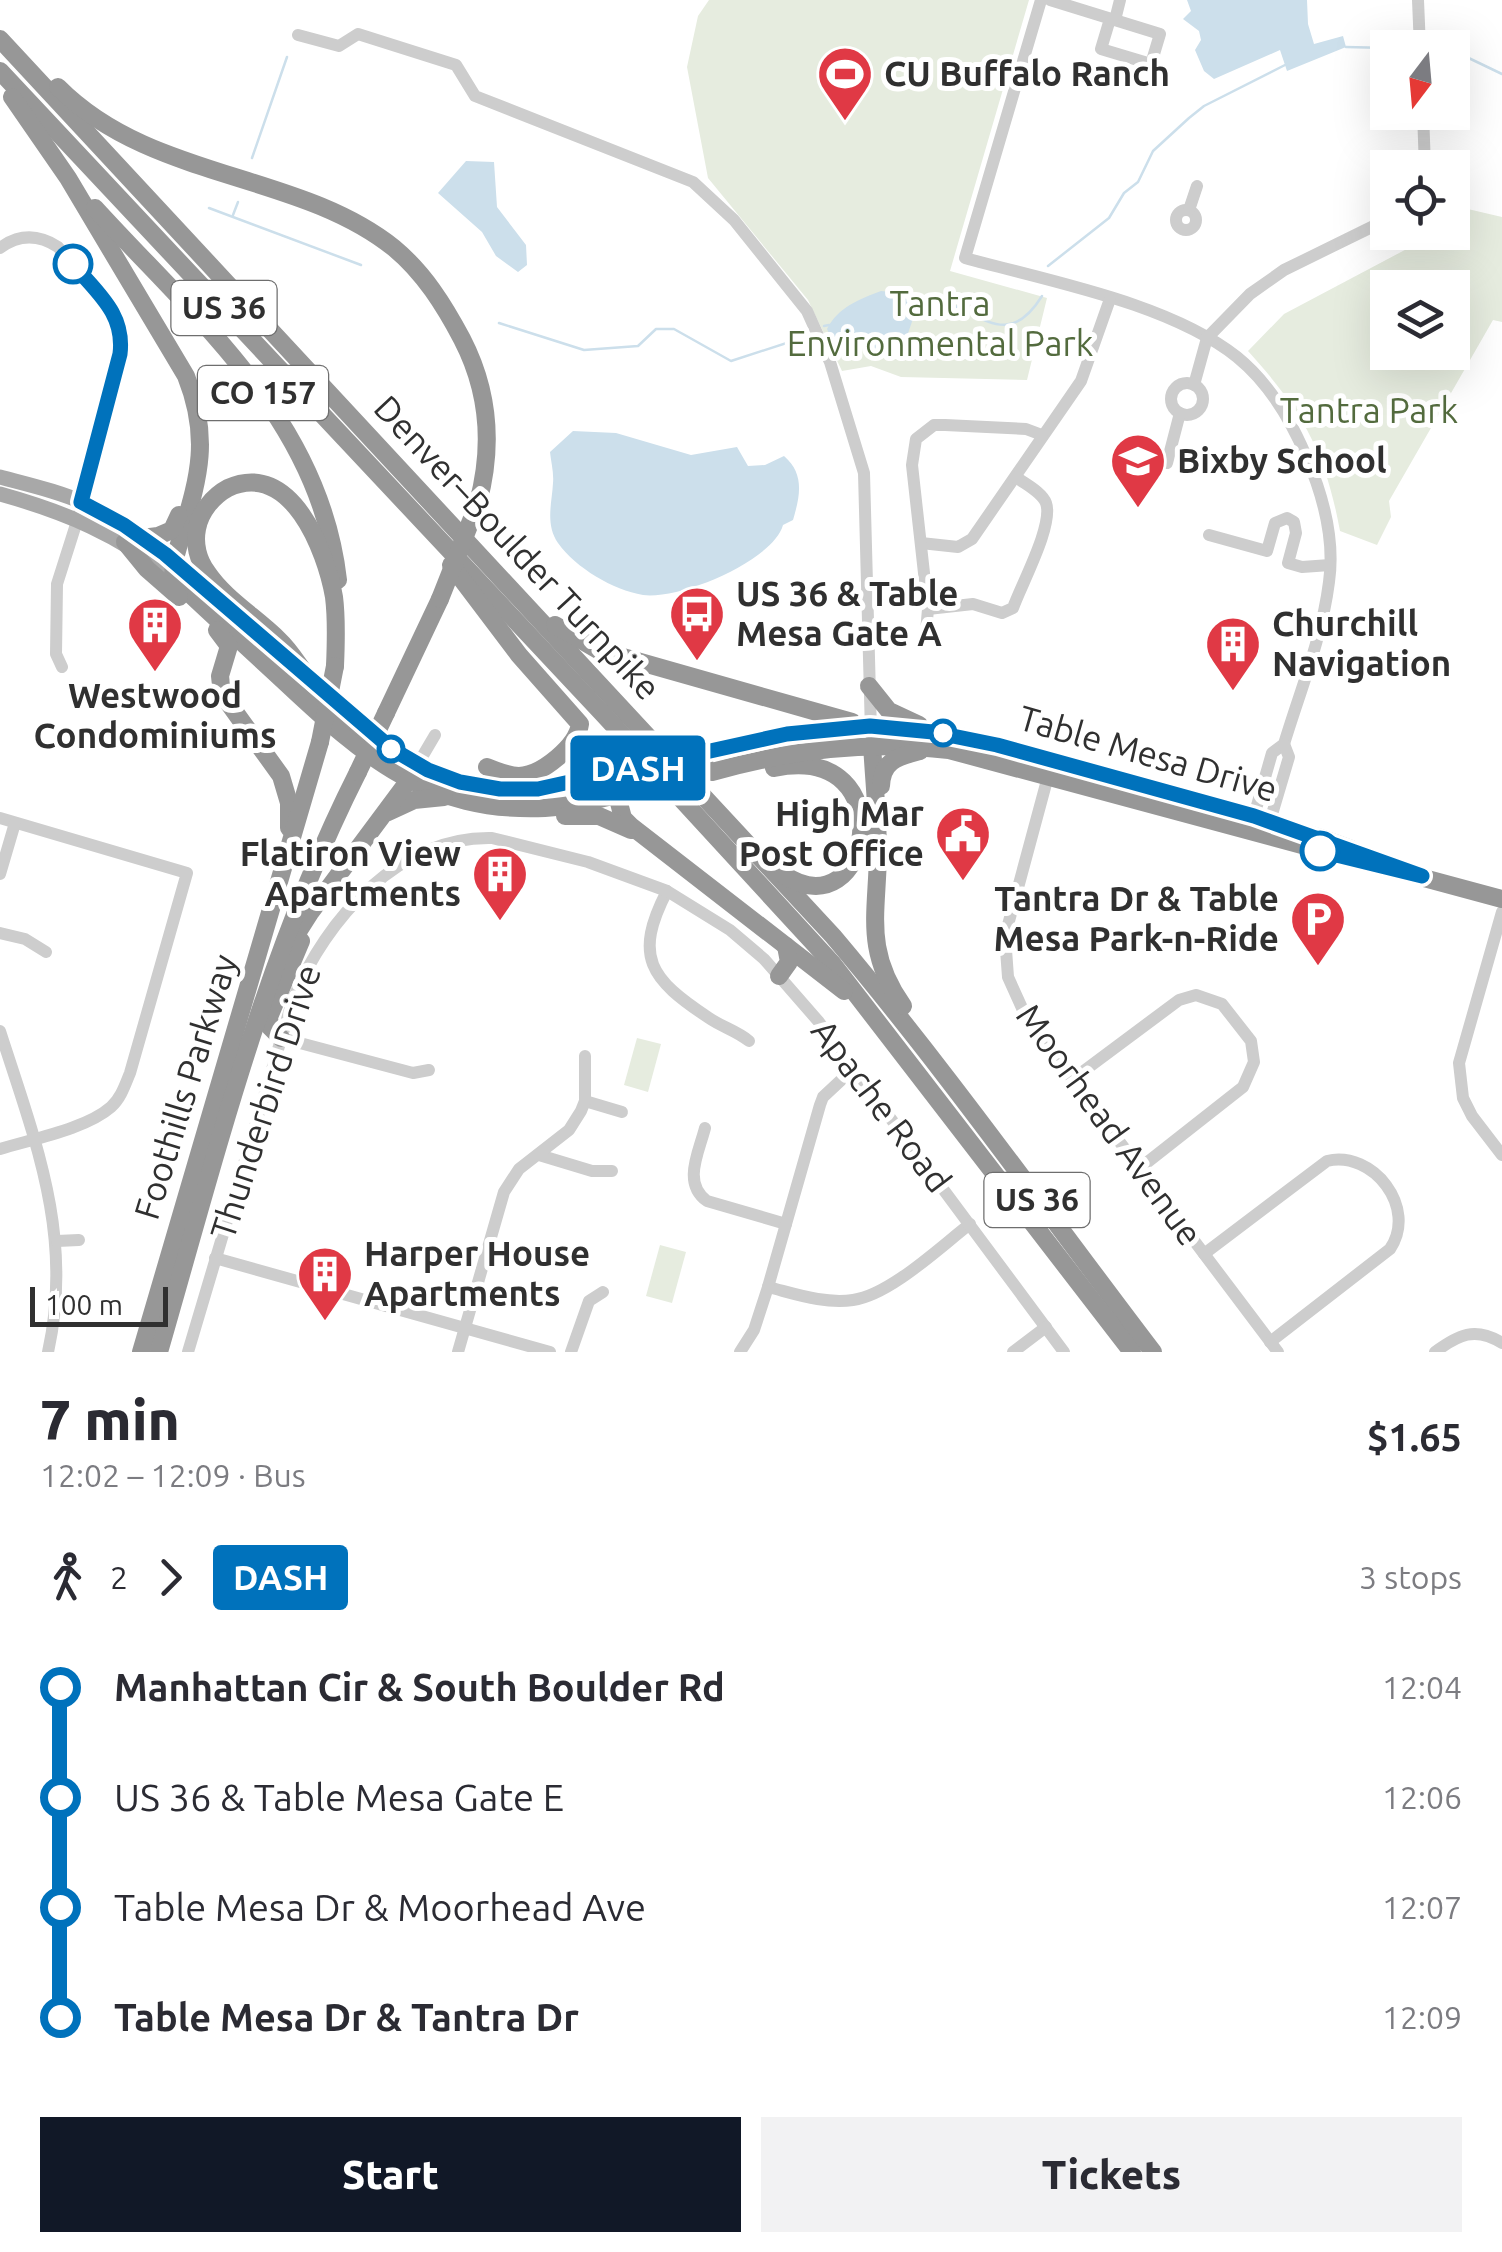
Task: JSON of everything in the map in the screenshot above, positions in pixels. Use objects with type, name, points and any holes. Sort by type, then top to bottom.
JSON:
[{"type":"highway","points":[[0,30],[67,96],[107,126],[167,154],[336,213],[381,238],[408,260],[450,314],[480,387],[487,423],[487,454],[478,503],[440,599],[309,873],[262,1000]]},
{"type":"highway","name":"Denver–Boulder Turnpike","points":[[0,39],[833,936],[924,1046],[1154,1352]]},
{"type":"highway","name":"Denver–Boulder Turnpike","points":[[0,71],[832,963],[1132,1352]]},
{"type":"highway","name":"CO 157","points":[[0,81],[68,178],[249,376],[294,442],[321,504],[334,556],[341,616],[336,666]]},
{"type":"highway","points":[[68,178],[186,376],[200,416],[198,474],[174,570]]},
{"type":"highway","points":[[198,474],[172,530],[134,540],[146,569],[221,633],[229,646],[220,676],[222,694],[275,766],[289,803],[290,822],[281,878]]},
{"type":"highway","name":"Table Mesa Drive","points":[[336,666],[330,577],[310,530],[294,504],[278,490],[253,483],[232,486],[218,495],[200,518],[196,541],[201,563],[217,584],[294,655],[309,679],[392,749],[413,773],[449,796],[502,807],[569,806],[631,784],[709,765],[809,750],[871,735]]},
{"type":"highway","points":[[402,499],[498,629],[579,720],[576,736],[539,770],[522,776],[486,767],[512,789]]},
{"type":"highway","name":"Table Mesa Drive","points":[[174,570],[332,726],[368,756],[413,773],[512,789],[631,784]]},
{"type":"highway","points":[[498,576],[566,634],[598,650],[646,665],[695,668],[760,686],[871,735],[876,821],[874,935],[892,988],[924,1046]]},
{"type":"highway","name":"Foothills Parkway","points":[[141,1352],[320,742],[336,666]]},
{"type":"highway","points":[[869,686],[889,711],[932,740],[886,765],[876,821]]},
{"type":"highway","name":"Table Mesa Drive","points":[[709,765],[752,741],[800,732],[932,740],[1260,823],[1502,898]]},
{"type":"highway","points":[[709,765],[750,772],[794,764],[816,765],[843,783],[857,802],[862,825],[859,848],[849,868],[835,881],[820,887],[802,886],[763,860]]},
{"type":"highway","points":[[262,1000],[294,938],[413,773]]},
{"type":"highway","points":[[631,784],[619,803],[623,818],[832,980],[894,1041]]},
{"type":"highway","points":[[384,815],[414,800],[449,796]]},
{"type":"highway","points":[[502,807],[533,817],[599,816],[640,834]]},
{"type":"highway","points":[[281,1038],[268,1023],[272,1007],[292,958],[337,880]]},
{"type":"highway","points":[[779,976],[789,962],[786,946]]},
{"type":"highway","name":"Foothills Parkway","points":[[159,1352],[262,1000]]},
{"type":"main road","points":[[0,477],[79,510],[134,540],[309,679]]},
{"type":"main road","points":[[0,494],[79,510]]},
{"type":"street","points":[[1041,0],[965,258],[1152,312],[1207,338],[1255,374],[1284,410],[1316,480],[1327,526],[1330,565],[1322,622],[1284,744],[1289,757],[1260,823]]},
{"type":"street","points":[[1050,0],[1113,20],[1160,34],[1151,64],[1101,49],[1113,20],[1120,0]]},
{"type":"street","points":[[1418,0],[1419,30]]},
{"type":"street","points":[[298,35],[339,46],[358,34],[456,65],[476,96],[693,182],[754,243],[808,311],[830,362],[864,472],[871,735]]},
{"type":"street","points":[[1189,210],[1196,186]]},
{"type":"street","points":[[1194,385],[1207,338],[1250,294],[1270,279],[1370,229]]},
{"type":"street","points":[[0,248],[24,236],[49,241],[112,311],[121,329],[120,354],[57,584],[56,654],[62,667]]},
{"type":"street","points":[[921,543],[958,547],[968,544],[1077,388],[1090,364],[1110,299]]},
{"type":"street","points":[[1180,384],[1194,385],[1201,392],[1202,405],[1192,414],[1180,413],[1171,402],[1172,392],[1180,384]]},
{"type":"street","points":[[1167,464],[1180,413]]},
{"type":"street","points":[[926,632],[928,609],[912,465],[916,439],[934,425],[1026,429],[1042,435]]},
{"type":"street","points":[[928,609],[973,604],[1002,613],[1013,608],[1047,515],[1047,504],[1040,495],[1016,477]]},
{"type":"street","points":[[1267,551],[1276,522],[1293,520],[1296,534],[1288,563]]},
{"type":"street","points":[[1210,535],[1267,551],[1276,560],[1302,567],[1330,565]]},
{"type":"street","points":[[413,773],[435,736]]},
{"type":"street","name":"Moorhead Avenue","points":[[1050,768],[1008,918],[1004,954],[1014,994],[1027,1019],[1274,1347]]},
{"type":"street","points":[[0,818],[187,874],[130,1073],[119,1098],[90,1120],[0,1149]]},
{"type":"street","points":[[0,874],[15,823]]},
{"type":"street","name":"Thunderbird Drive","points":[[188,1352],[302,976],[339,919],[380,880],[407,861],[450,841],[492,838],[588,862],[667,891]]},
{"type":"street","points":[[667,891],[649,930],[647,945],[656,973],[706,1017],[749,1041]]},
{"type":"street","name":"Apache Road","points":[[667,891],[730,930],[779,976],[1064,1352]]},
{"type":"street","points":[[1502,912],[1459,1064],[1464,1098],[1472,1116],[1502,1155]]},
{"type":"street","points":[[0,933],[25,940],[46,952]]},
{"type":"street","points":[[1073,1080],[1178,1000],[1189,996],[1210,997],[1222,1004],[1251,1041],[1254,1062],[1243,1087],[1140,1168]]},
{"type":"street","points":[[0,1031],[47,1184],[57,1242],[54,1323],[48,1352]]},
{"type":"street","points":[[281,1038],[413,1073],[429,1070]]},
{"type":"street","points":[[458,1352],[504,1192],[519,1169],[570,1130],[585,1101],[585,1056]]},
{"type":"street","points":[[740,1352],[754,1330],[824,1097],[853,1070]]},
{"type":"street","points":[[585,1101],[622,1112]]},
{"type":"street","points":[[705,1128],[693,1176],[698,1195],[706,1201],[786,1224]]},
{"type":"street","points":[[539,1155],[592,1171],[612,1171]]},
{"type":"street","points":[[1204,1254],[1326,1161],[1350,1159],[1372,1170],[1399,1208],[1402,1224],[1398,1237],[1390,1249],[1274,1347]]},
{"type":"street","points":[[768,1286],[818,1300],[862,1298],[887,1286],[970,1224]]},
{"type":"street","points":[[57,1242],[78,1240]]},
{"type":"street","points":[[216,1258],[550,1352]]},
{"type":"street","points":[[571,1352],[589,1301],[603,1292]]},
{"type":"street","points":[[1014,1352],[1046,1327]]},
{"type":"street","points":[[1435,1352],[1464,1334],[1490,1336],[1502,1342]]},
{"type":"green space","name":"CU Buffalo Ranch","points":[[709,0],[1029,0],[950,271],[1047,298],[1027,380],[901,377],[871,366],[842,371],[808,300],[708,178],[687,67],[698,16]]},
{"type":"green space","name":"Tantra Park","points":[[1470,210],[1502,217],[1502,322],[1493,320],[1470,360],[1470,270],[1370,270],[1370,370],[1464,370],[1389,501],[1391,517],[1377,545],[1340,531],[1327,477],[1309,434],[1283,393],[1248,351],[1284,314],[1405,250],[1470,250]]},
{"type":"green space","points":[[637,1038],[661,1044],[648,1092],[624,1085]]},
{"type":"green space","points":[[660,1245],[686,1252],[672,1303],[646,1296]]},
{"type":"water","points":[[1187,0],[1307,0],[1314,44],[1343,36],[1346,47],[1287,71],[1280,50],[1214,79],[1204,71],[1195,50],[1201,40],[1199,31],[1183,19],[1191,11]]},
{"type":"water","points":[[466,161],[494,162],[497,207],[526,245],[527,265],[518,272],[496,256],[482,232],[438,193]]},
{"type":"water","points":[[881,291],[906,297],[917,307],[903,348],[876,352],[832,340],[827,329],[843,309]]},
{"type":"water","points":[[573,431],[616,433],[691,455],[737,447],[748,466],[765,465],[784,456],[798,478],[793,520],[783,525],[776,539],[762,552],[700,585],[659,595],[620,588],[575,561],[558,543],[552,528],[550,452]]},
{"type":"waterway","points":[[1346,47],[1370,48]]},
{"type":"waterway","points":[[252,158],[287,57]]},
{"type":"waterway","points":[[1470,59],[1502,74]]},
{"type":"waterway","points":[[1048,266],[1109,218],[1124,193],[1138,182],[1153,151],[1189,118],[1204,106],[1285,65]]},
{"type":"waterway","points":[[233,215],[238,202]]},
{"type":"waterway","points":[[209,208],[361,265]]},
{"type":"waterway","points":[[917,306],[934,301],[950,304],[995,324],[1010,324],[1026,316],[1042,296]]},
{"type":"waterway","points":[[499,323],[584,350],[638,346],[656,329],[674,329],[731,361],[805,337]]},
{"type":"waterway","points":[[824,326],[829,325]]},
{"type":"bus line","name":"DASH","points":[[73,264],[118,319],[121,329],[120,354],[81,502],[124,525],[165,554],[363,728],[428,770],[489,788],[538,789],[787,734],[870,726],[933,732],[997,745],[1254,816],[1422,876],[1320,851]]},
{"type":"place","name":"CU Buffalo Ranch","points":[[845,123]]},
{"type":"place","name":"Bixby School","points":[[1138,510]]},
{"type":"place","name":"US 36 & Table Mesa Gate A","points":[[697,663]]},
{"type":"place","name":"Westwood Condominiums","points":[[155,674]]},
{"type":"place","name":"Churchill Navigation","points":[[1233,693]]},
{"type":"place","name":"High Mar Post Office","points":[[963,883]]},
{"type":"place","name":"Flatiron View Apartments","points":[[500,923]]},
{"type":"place","name":"Tantra Dr & Table Mesa Park-n-Ride","points":[[1318,968]]},
{"type":"place","name":"Harper House Apartments","points":[[325,1323]]},
{"type":"park label","name":"Tantra Environmental Park","points":[[940,324]]}]
